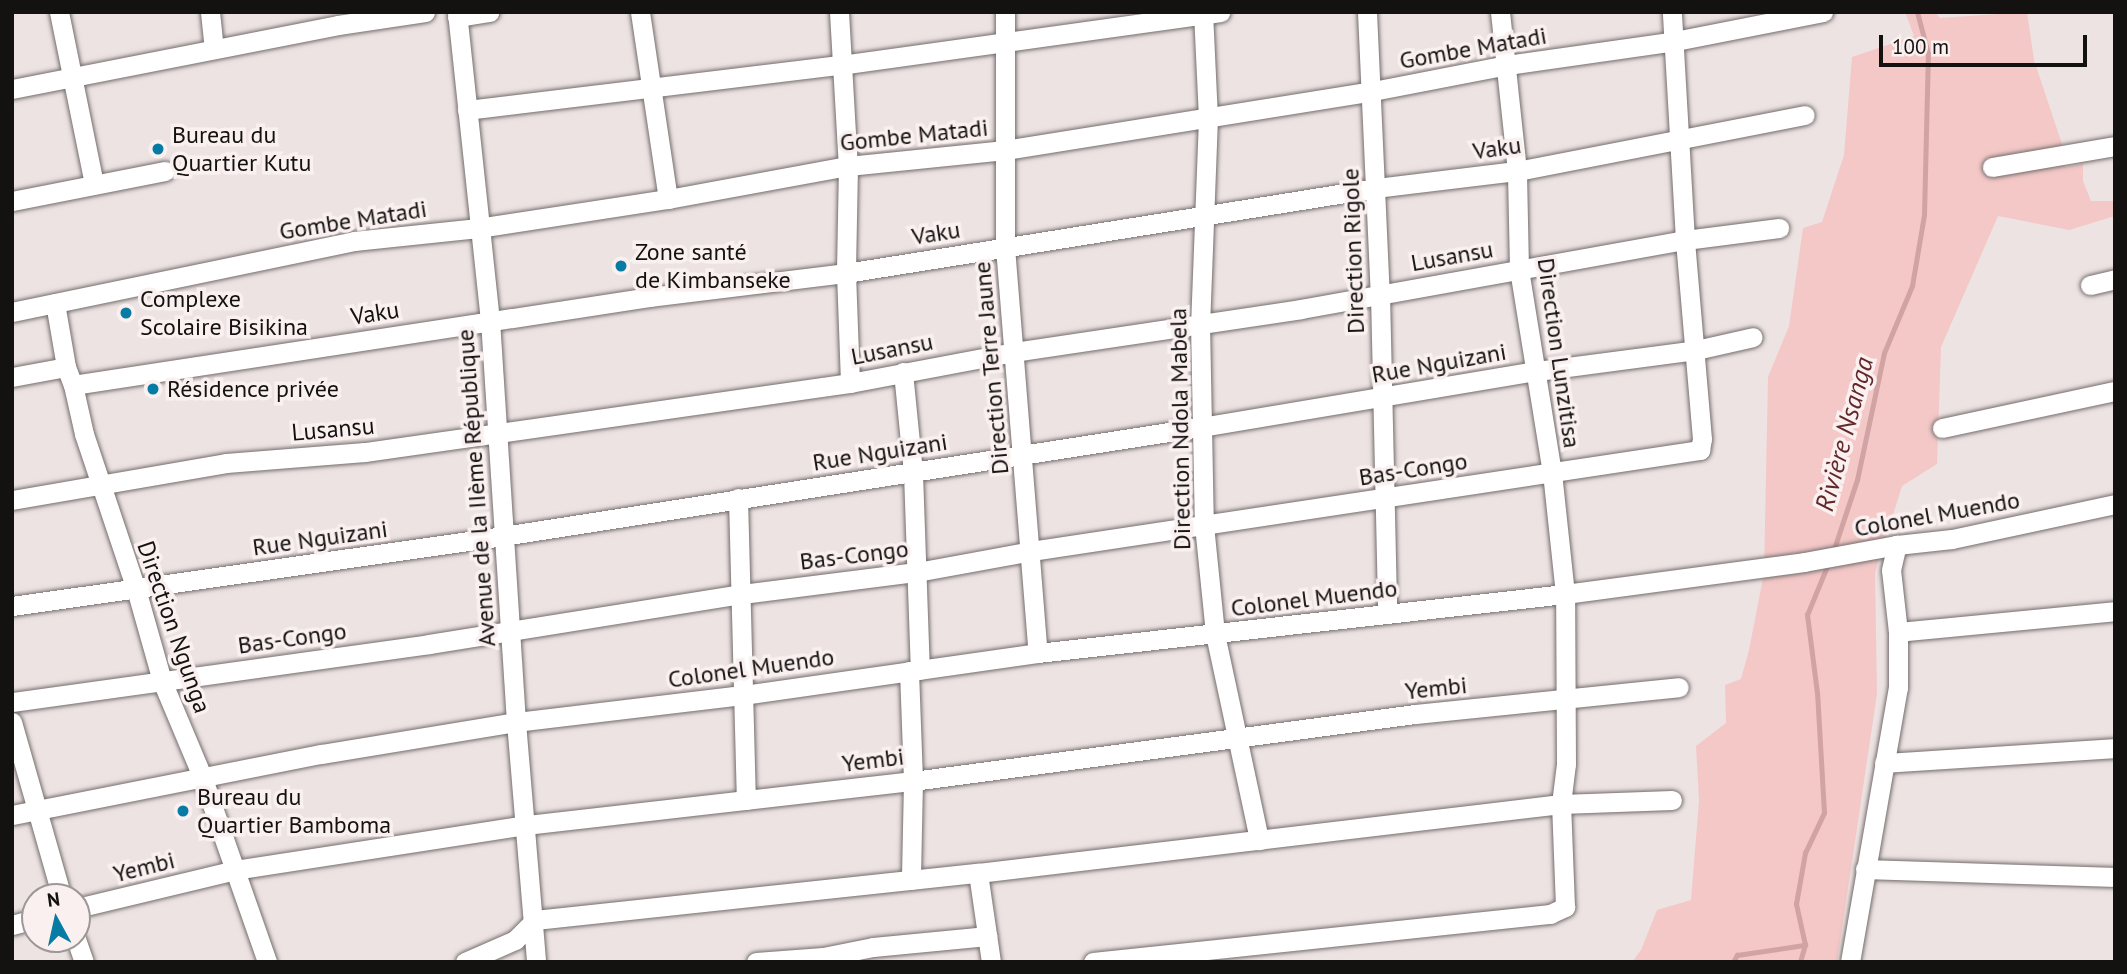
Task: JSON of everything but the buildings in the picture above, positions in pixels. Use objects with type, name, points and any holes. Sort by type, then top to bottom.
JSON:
[{"type":"street","points":[[59,12],[94,184]]},
{"type":"street","points":[[210,12],[214,49]]},
{"type":"street","points":[[12,89],[72,75],[425,12]]},
{"type":"street","points":[[457,15],[490,12]]},
{"type":"street","points":[[639,12],[668,199]]},
{"type":"street","points":[[839,12],[848,166],[846,273],[850,383]]},
{"type":"street","name":"Direction Terre Jaune","points":[[1004,12],[1005,247],[1038,653]]},
{"type":"street","name":"Direction Rigole","points":[[1367,12],[1373,91],[1380,294],[1387,613]]},
{"type":"street","name":"Direction Lunzitisa","points":[[1093,962],[1559,912],[1565,907],[1561,804],[1566,764],[1565,594],[1538,371],[1519,270],[1517,171],[1500,12]]},
{"type":"street","points":[[1672,12],[1685,240],[1696,350]]},
{"type":"street","name":"Gombe Matadi","points":[[12,312],[354,241],[478,228],[668,199],[848,166],[1005,150],[1373,91],[1507,65],[1675,41],[1823,12]]},
{"type":"street","points":[[467,110],[840,65],[1208,13]]},
{"type":"street","name":"Direction Ndola Mabela","points":[[1208,13],[1208,118],[1200,323],[1204,525],[1215,634],[1259,839]]},
{"type":"street","name":"Avenue de la IIème République","points":[[457,15],[490,320],[516,722],[535,920],[536,962]]},
{"type":"street","name":"Vaku","points":[[12,377],[69,376],[846,273],[1376,188],[1517,171],[1805,115]]},
{"type":"street","points":[[1992,167],[2115,146]]},
{"type":"street","points":[[12,201],[164,171]]},
{"type":"street","name":"Lusansu","points":[[12,500],[100,487],[226,463],[365,452],[850,383],[1014,352],[1301,309],[1685,240],[1779,228]]},
{"type":"street","points":[[2090,285],[2115,279]]},
{"type":"street","name":"Direction Ngunga","points":[[55,303],[69,376],[100,487],[136,589],[162,681],[246,892],[267,962]]},
{"type":"street","name":"Rue Nguizani","points":[[12,606],[503,536],[1201,427],[1538,371],[1696,350],[1753,337]]},
{"type":"street","name":"Bas-Congo","points":[[12,702],[511,631],[742,594],[917,572],[1031,551],[1700,450],[1702,439],[1696,350]]},
{"type":"street","points":[[904,372],[913,472],[917,572],[911,880]]},
{"type":"street","points":[[1942,428],[2115,391]]},
{"type":"street","points":[[738,498],[746,800]]},
{"type":"street","name":"Colonel Muendo","points":[[12,815],[202,776],[516,722],[743,695],[1038,653],[1565,594],[1804,562],[1898,545],[1952,539],[2115,503]]},
{"type":"street","points":[[1850,962],[1898,688],[1898,632],[1891,570],[1898,545]]},
{"type":"street","points":[[1898,632],[2115,611]]},
{"type":"street","name":"Yembi","points":[[91,905],[235,870],[526,825],[913,781],[1415,714],[1679,687]]},
{"type":"street","points":[[12,722],[58,883]]},
{"type":"street","points":[[1884,763],[2115,748]]},
{"type":"street","points":[[465,962],[515,940],[535,920],[978,873],[1561,804],[1672,800]]},
{"type":"street","points":[[1865,869],[2115,877]]},
{"type":"street","points":[[978,873],[991,962]]},
{"type":"street","points":[[756,962],[823,957],[873,947],[987,936]]},
{"type":"shaded area","points":[[1905,12],[1935,12],[1940,18],[2027,12],[2034,60],[2063,147],[2065,167],[2083,164],[2083,181],[2091,201],[2115,201],[2115,216],[2069,230],[1998,216],[1941,347],[1937,464],[1902,486],[1875,572],[1877,694],[1837,962],[1632,962],[1641,950],[1657,910],[1691,900],[1699,801],[1696,746],[1726,723],[1725,685],[1741,679],[1749,650],[1764,573],[1768,377],[1789,326],[1803,228],[1822,222],[1844,155],[1852,57],[1914,36]]},
{"type":"waterway","name":"Rivière Nsanga","points":[[1834,549],[1857,480],[1884,353],[1912,286],[1924,215],[1928,54],[1917,12]]},
{"type":"waterway","name":"Rivière Nsanga","points":[[1800,962],[1805,945],[1796,904],[1805,853],[1824,813],[1817,693],[1807,615],[1828,564]]},
{"type":"waterway","points":[[1733,962],[1737,955],[1805,945]]},
{"type":"place","name":"Bureau du Quartier Kutu","points":[[158,149]]},
{"type":"place","name":"Zone santé de Kimbanseke","points":[[621,266]]},
{"type":"place","name":"Complexe Scolaire Bisikina","points":[[126,313]]},
{"type":"place","name":"Résidence privée","points":[[153,389]]},
{"type":"place","name":"Bureau du Quartier Bamboma","points":[[183,811]]}]
